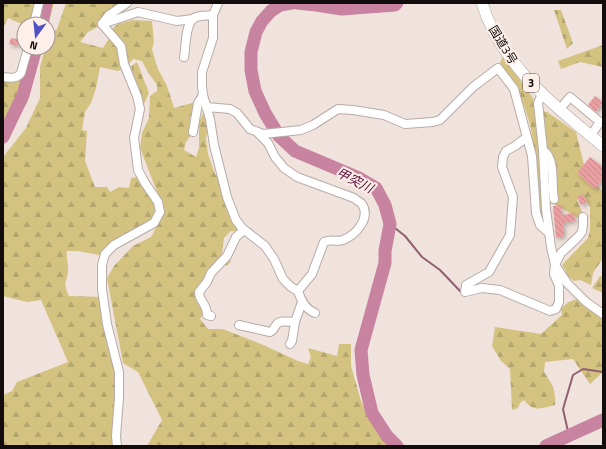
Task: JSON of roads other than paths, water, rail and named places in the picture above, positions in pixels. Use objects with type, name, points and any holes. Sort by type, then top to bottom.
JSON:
[{"type":"highway","name":"国道3号","points":[[482,3],[490,25],[507,54],[521,73],[542,94],[603,146]]},
{"type":"street","points":[[36,16],[39,3]]},
{"type":"street","points":[[102,24],[109,15],[127,3]]},
{"type":"street","points":[[218,3],[213,15],[213,38],[202,72],[202,95],[210,119],[214,145],[227,198],[236,220],[244,230],[265,246],[274,258],[283,279],[291,287],[298,291],[302,302],[311,312],[315,313]]},
{"type":"street","points":[[102,24],[138,12],[177,21],[213,15]]},
{"type":"street","points":[[184,57],[188,26],[193,19]]},
{"type":"street","points":[[102,24],[121,46],[124,64],[137,96],[140,109],[134,138],[138,170],[158,202],[160,212],[154,223],[114,245],[105,254],[102,265],[102,289],[106,317],[119,372],[119,398],[116,436],[117,446]]},
{"type":"street","points":[[3,77],[11,78],[19,76],[26,56]]},
{"type":"street","points":[[206,107],[230,109],[237,113],[250,129],[260,133],[301,130],[313,125],[338,109],[384,115],[404,124],[433,122],[440,120],[473,88],[498,68],[514,89],[532,156],[536,213],[540,225],[549,233]]},
{"type":"street","points":[[526,136],[515,146],[506,151],[503,156],[502,167],[513,197],[510,235],[489,272],[466,285],[465,292],[482,288],[500,290],[550,311],[556,309],[559,302],[559,286],[554,274],[555,265],[546,209],[543,150],[538,103],[542,94]]},
{"type":"street","points":[[193,132],[198,103],[202,95]]},
{"type":"street","points":[[560,109],[570,97],[600,122],[590,135]]},
{"type":"street","points":[[260,133],[268,142],[275,157],[284,168],[297,177],[354,198],[362,204],[365,214],[365,219],[354,233],[340,241],[328,240],[324,242],[312,274],[298,291]]},
{"type":"street","points":[[543,150],[548,154],[552,166],[552,189],[554,199]]},
{"type":"street","points":[[555,265],[561,253],[582,232],[582,217]]},
{"type":"street","points":[[211,316],[207,315],[207,308],[199,296],[199,292],[207,282],[211,273],[228,256],[236,237],[244,230]]},
{"type":"street","points":[[555,265],[567,283],[586,302],[603,314]]},
{"type":"street","points":[[290,344],[292,341],[295,322],[302,302]]},
{"type":"street","points":[[239,325],[270,332],[274,331],[277,324],[280,322],[295,322]]},
{"type":"waterway","points":[[44,16],[46,3]]},
{"type":"waterway","name":"甲突川","points":[[292,3],[280,5],[271,11],[262,21],[256,32],[251,52],[251,70],[255,91],[265,113],[279,136],[295,151],[359,178],[376,188],[385,205],[390,224],[385,251],[385,263],[361,350],[363,375],[372,413],[387,436],[397,446]]},
{"type":"waterway","name":"甲突川","points":[[297,3],[342,9],[395,5],[397,3]]},
{"type":"waterway","points":[[3,137],[23,95],[34,56]]},
{"type":"waterway","points":[[390,224],[405,236],[422,257],[440,270],[461,292]]},
{"type":"waterway","points":[[569,436],[563,409],[573,375],[583,369],[603,372]]},
{"type":"waterway","name":"甲突川","points":[[546,446],[603,420]]}]
